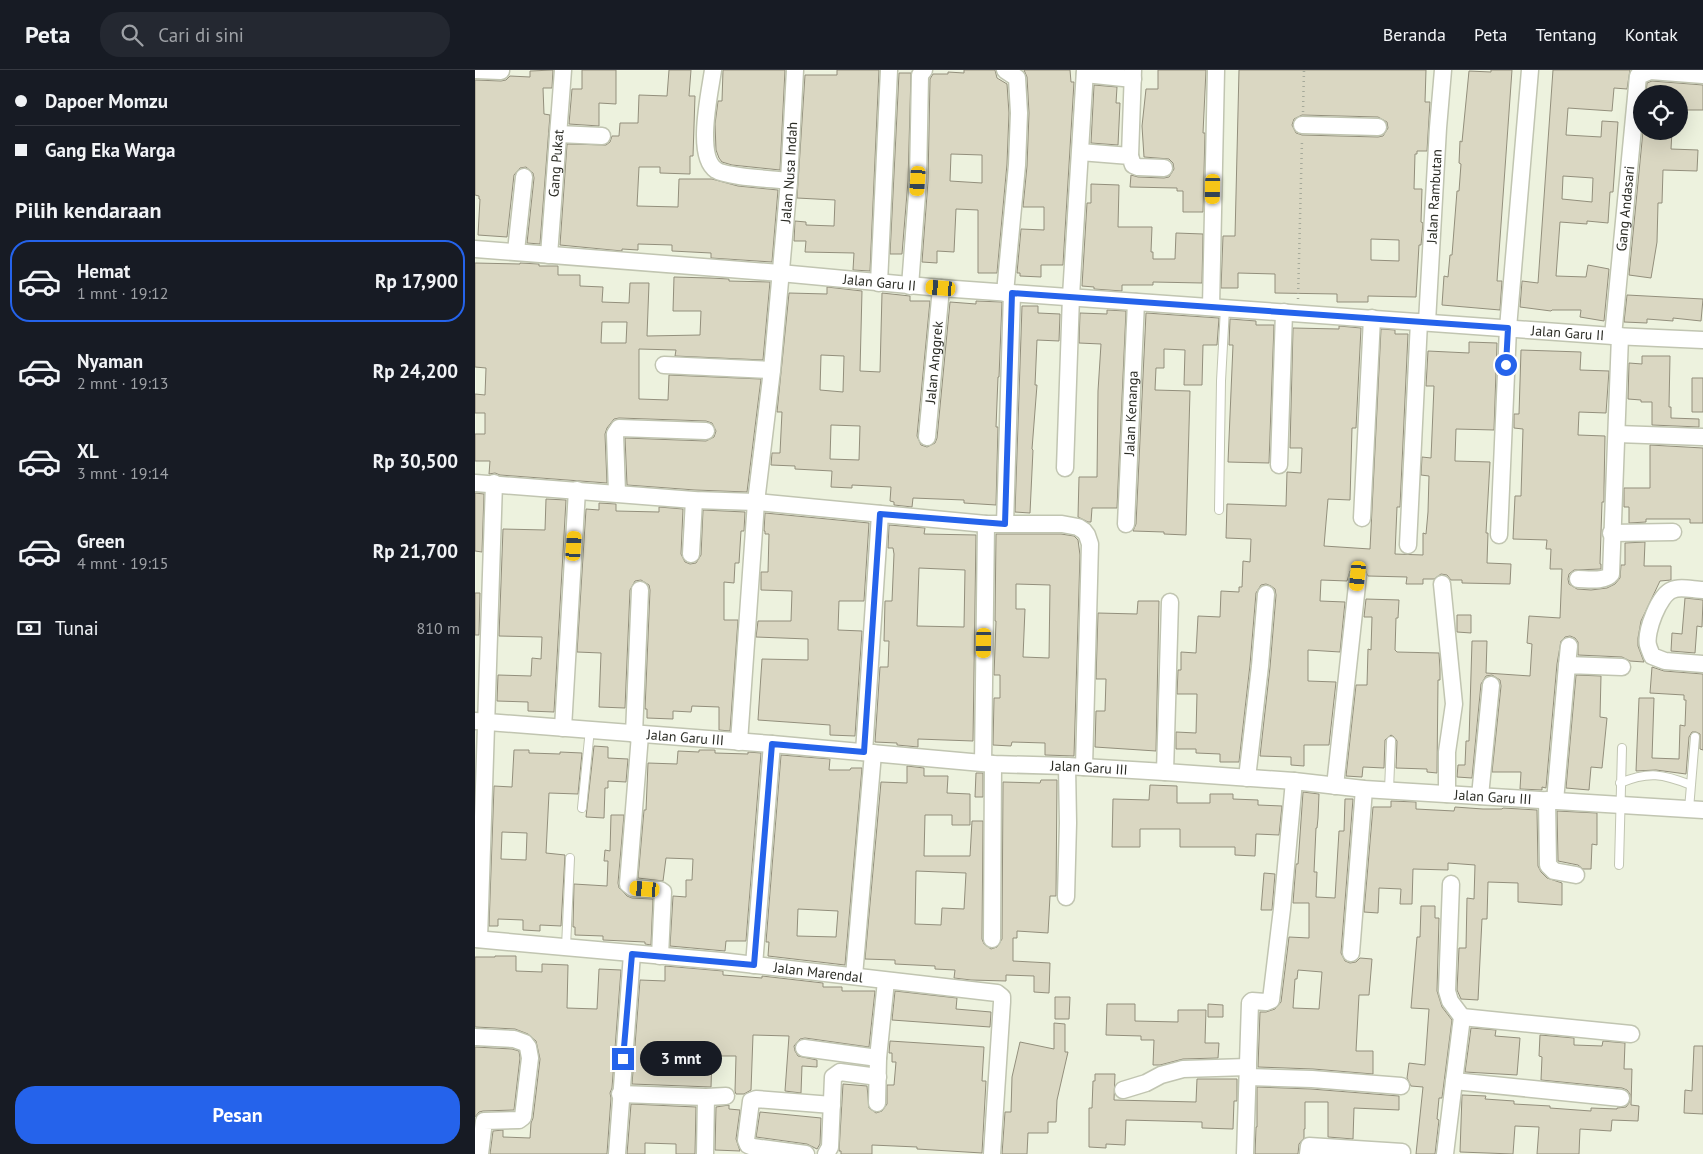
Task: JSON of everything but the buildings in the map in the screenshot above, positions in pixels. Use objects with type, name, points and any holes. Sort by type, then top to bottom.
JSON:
[{"type":"street","points":[[475,70],[501,71]]},
{"type":"street","name":"Gang Pukat","points":[[549,256],[563,70]]},
{"type":"street","points":[[713,70],[704,145],[709,164],[717,171],[739,176],[789,181]]},
{"type":"street","name":"Jalan Nusa Indah","points":[[739,742],[756,502],[772,370],[789,181],[795,70]]},
{"type":"street","points":[[879,283],[889,70]]},
{"type":"street","points":[[1005,70],[1017,78],[1019,113],[1009,293],[1005,524]]},
{"type":"street","points":[[1217,70],[1218,308]]},
{"type":"street","name":"Jalan Rambutan","points":[[1409,545],[1423,322],[1443,70]]},
{"type":"street","points":[[1499,534],[1508,328],[1530,70]]},
{"type":"street","name":"Gang Andasari","points":[[1577,579],[1604,578],[1609,576],[1611,570],[1611,533],[1617,434],[1616,336],[1637,82],[1639,76],[1650,71],[1703,75]]},
{"type":"street","points":[[910,286],[918,181],[922,72]]},
{"type":"street","points":[[1065,468],[1071,296],[1085,72],[1133,74],[1130,156],[1133,165],[1138,167],[1163,168]]},
{"type":"street","points":[[1302,125],[1378,127]]},
{"type":"street","points":[[558,134],[601,136]]},
{"type":"street","points":[[1080,152],[1130,156]]},
{"type":"street","points":[[516,251],[524,178]]},
{"type":"street","name":"Jalan Garu II","points":[[475,249],[780,273],[910,286],[1616,336],[1703,340]]},
{"type":"street","name":"Jalan Anggrek","points":[[927,437],[941,288]]},
{"type":"street","name":"Jalan Kenanga","points":[[1126,524],[1136,302]]},
{"type":"street","points":[[1279,465],[1291,313]]},
{"type":"street","points":[[1362,518],[1372,318]]},
{"type":"street","points":[[664,365],[772,370]]},
{"type":"street","points":[[617,493],[615,434],[619,428],[706,431]]},
{"type":"street","points":[[1617,434],[1703,437]]},
{"type":"street","points":[[475,483],[694,500],[756,502],[986,524],[1062,524],[1078,527],[1089,538],[1084,767]]},
{"type":"street","points":[[477,939],[480,722],[494,483]]},
{"type":"street","points":[[563,728],[577,490]]},
{"type":"street","points":[[691,554],[694,500]]},
{"type":"street","points":[[854,976],[869,753],[880,514]]},
{"type":"street","points":[[986,524],[992,940]]},
{"type":"street","points":[[1611,533],[1673,532]]},
{"type":"street","points":[[1335,786],[1358,576]]},
{"type":"street","points":[[1442,584],[1454,704],[1447,752],[1447,794]]},
{"type":"street","points":[[640,590],[637,734],[628,884],[633,888],[660,890],[663,892],[660,956]]},
{"type":"street","points":[[1703,590],[1671,590],[1663,596],[1657,605],[1648,637],[1648,644],[1652,656],[1665,661],[1703,664]]},
{"type":"street","points":[[1247,778],[1266,594]]},
{"type":"street","points":[[1165,772],[1170,602]]},
{"type":"street","points":[[1569,646],[1551,800],[1548,865],[1554,871],[1576,875]]},
{"type":"street","points":[[1567,665],[1622,667]]},
{"type":"street","points":[[1480,796],[1491,685]]},
{"type":"street","name":"Jalan Garu III","points":[[480,722],[772,744],[988,763],[1165,772],[1363,789],[1696,810]]},
{"type":"street","points":[[754,965],[772,744]]},
{"type":"street","points":[[1066,897],[1067,766]]},
{"type":"street","points":[[1245,1154],[1250,1003],[1252,1001],[1266,1002],[1271,1000],[1294,782]]},
{"type":"street","points":[[1351,953],[1363,789]]},
{"type":"street","points":[[1445,1154],[1462,1017],[1450,1001],[1447,992],[1451,884]]},
{"type":"street","name":"Jalan Marendal","points":[[477,939],[754,965],[997,993],[1002,997],[992,1154]]},
{"type":"street","points":[[617,1154],[632,954]]},
{"type":"street","points":[[877,1103],[878,1058],[886,980]]},
{"type":"street","points":[[1462,1017],[1631,1034]]},
{"type":"street","points":[[475,1037],[519,1040],[528,1047],[530,1058],[523,1117],[519,1120],[485,1121],[480,1154]]},
{"type":"street","points":[[804,1048],[878,1058]]},
{"type":"street","points":[[1123,1090],[1183,1068],[1401,1086]]},
{"type":"street","points":[[826,1154],[830,1147],[833,1077],[840,1072],[878,1076]]},
{"type":"street","points":[[1454,1081],[1621,1098]]},
{"type":"street","points":[[620,1094],[726,1096]]},
{"type":"street","points":[[705,1154],[706,1097]]},
{"type":"street","points":[[806,1154],[748,1145],[746,1140],[749,1104],[756,1099],[832,1106]]},
{"type":"street","points":[[1308,1154],[1309,1146],[1402,1152]]},
{"type":"lane","points":[[1218,308],[1219,510]]},
{"type":"lane","points":[[582,808],[590,730]]},
{"type":"lane","points":[[1695,737],[1691,785],[1696,810]]},
{"type":"lane","points":[[1389,790],[1391,741]]},
{"type":"lane","points":[[1619,865],[1619,804],[1622,748]]},
{"type":"lane","points":[[1620,783],[1637,776],[1650,775],[1665,776],[1691,785]]},
{"type":"lane","points":[[566,948],[570,858]]},
{"type":"path","points":[[1291,313],[1304,70]]},
{"type":"route","points":[[623,1059],[632,954],[754,965],[772,744],[864,752],[880,514],[986,524],[1005,524],[1012,293],[1508,328],[1506,365]]}]
